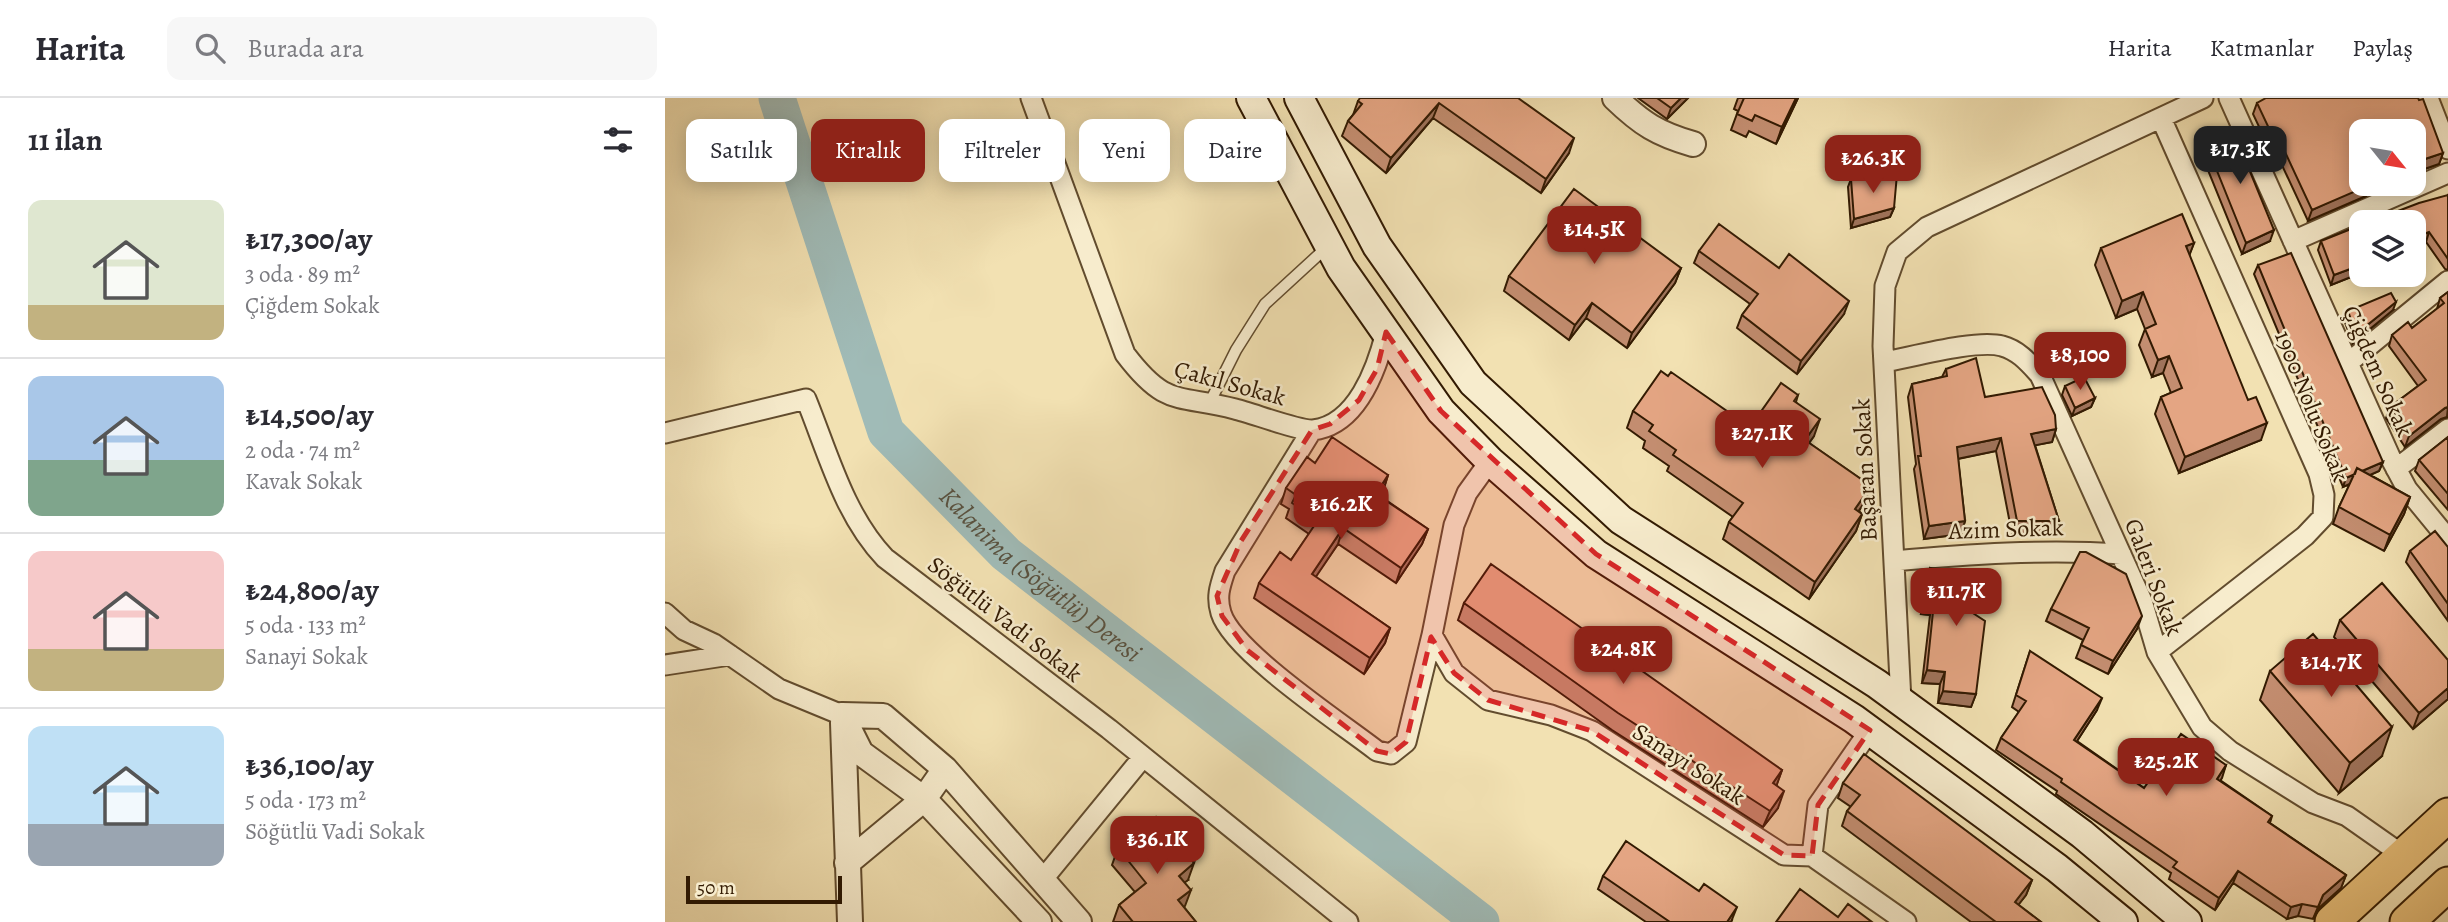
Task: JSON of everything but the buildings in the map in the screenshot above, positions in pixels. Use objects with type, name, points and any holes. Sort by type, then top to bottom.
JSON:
[{"type":"highway","points":[[2332,922],[2448,815]]},
{"type":"main road","points":[[1251,98],[1329,246],[1441,411],[1490,461],[1595,554],[1870,730],[2057,868],[2123,922]]},
{"type":"main road","points":[[1299,98],[1377,246],[1473,383],[1621,520],[1901,701],[2082,834],[2187,922]]},
{"type":"street","name":"Çakıl Sokak","points":[[1031,98],[1125,354],[1143,378],[1168,397],[1208,404],[1311,430],[1330,424],[1359,400],[1377,369],[1386,332]]},
{"type":"street","points":[[1615,98],[1638,120],[1658,134],[1693,144]]},
{"type":"street","name":"Başaran Sokak","points":[[1901,701],[1884,362],[1885,286],[1897,252],[1927,227],[2203,98]]},
{"type":"street","name":"Çiğdem Sokak","points":[[2229,98],[2396,469],[2421,508],[2448,539]]},
{"type":"street","points":[[2428,98],[2448,149]]},
{"type":"street","name":"1900 Nolu Sokak","points":[[2157,652],[2305,536],[2323,517],[2324,495],[2319,474],[2161,118]]},
{"type":"street","points":[[2293,241],[2448,173]]},
{"type":"street","points":[[2348,363],[2448,281]]},
{"type":"street","name":"Galeri Sokak","points":[[1884,362],[1979,345],[2001,345],[2018,353],[2040,375],[2142,601],[2157,652],[2202,727],[2230,751],[2313,803],[2347,816],[2404,856]]},
{"type":"street","name":"Söğütlü Vadi Sokak","points":[[665,433],[806,399],[849,506],[867,540],[885,558],[1143,757],[1348,922]]},
{"type":"street","points":[[2396,469],[2448,429]]},
{"type":"street","points":[[1311,430],[1225,571],[1217,596],[1222,616],[1247,650],[1377,751],[1391,754],[1406,742],[1432,635],[1454,525],[1467,493],[1490,461]]},
{"type":"street","name":"Azim Sokak","points":[[1894,561],[1969,554],[2079,551],[2121,554]]},
{"type":"street","points":[[665,613],[684,630],[730,655],[779,689],[842,715],[883,716],[945,769],[1079,922]]},
{"type":"street","name":"Sanayi Sokak","points":[[1432,635],[1454,673],[1488,700],[1551,715],[1592,731],[1784,855],[1812,856],[1906,922]]},
{"type":"street","points":[[665,665],[730,655]]},
{"type":"street","points":[[842,715],[861,753],[924,799],[1039,922]]},
{"type":"street","points":[[842,715],[850,922]]},
{"type":"street","points":[[1812,856],[1818,805],[1870,730]]},
{"type":"street","points":[[1043,879],[1143,757]]},
{"type":"street","points":[[847,863],[924,799],[945,769]]},
{"type":"lane","points":[[1208,404],[1265,304],[1329,246]]},
{"type":"highlighted area","points":[[1386,332],[1441,411],[1596,554],[1870,730],[1818,805],[1812,856],[1784,855],[1592,731],[1488,700],[1454,673],[1431,637],[1406,742],[1391,754],[1377,751],[1247,650],[1222,616],[1217,596],[1241,541],[1312,430],[1330,424],[1359,400],[1377,369]]},
{"type":"waterway","name":"Kalanima (Söğütlü) Deresi","points":[[777,98],[886,432],[1006,554],[1481,922]]}]
